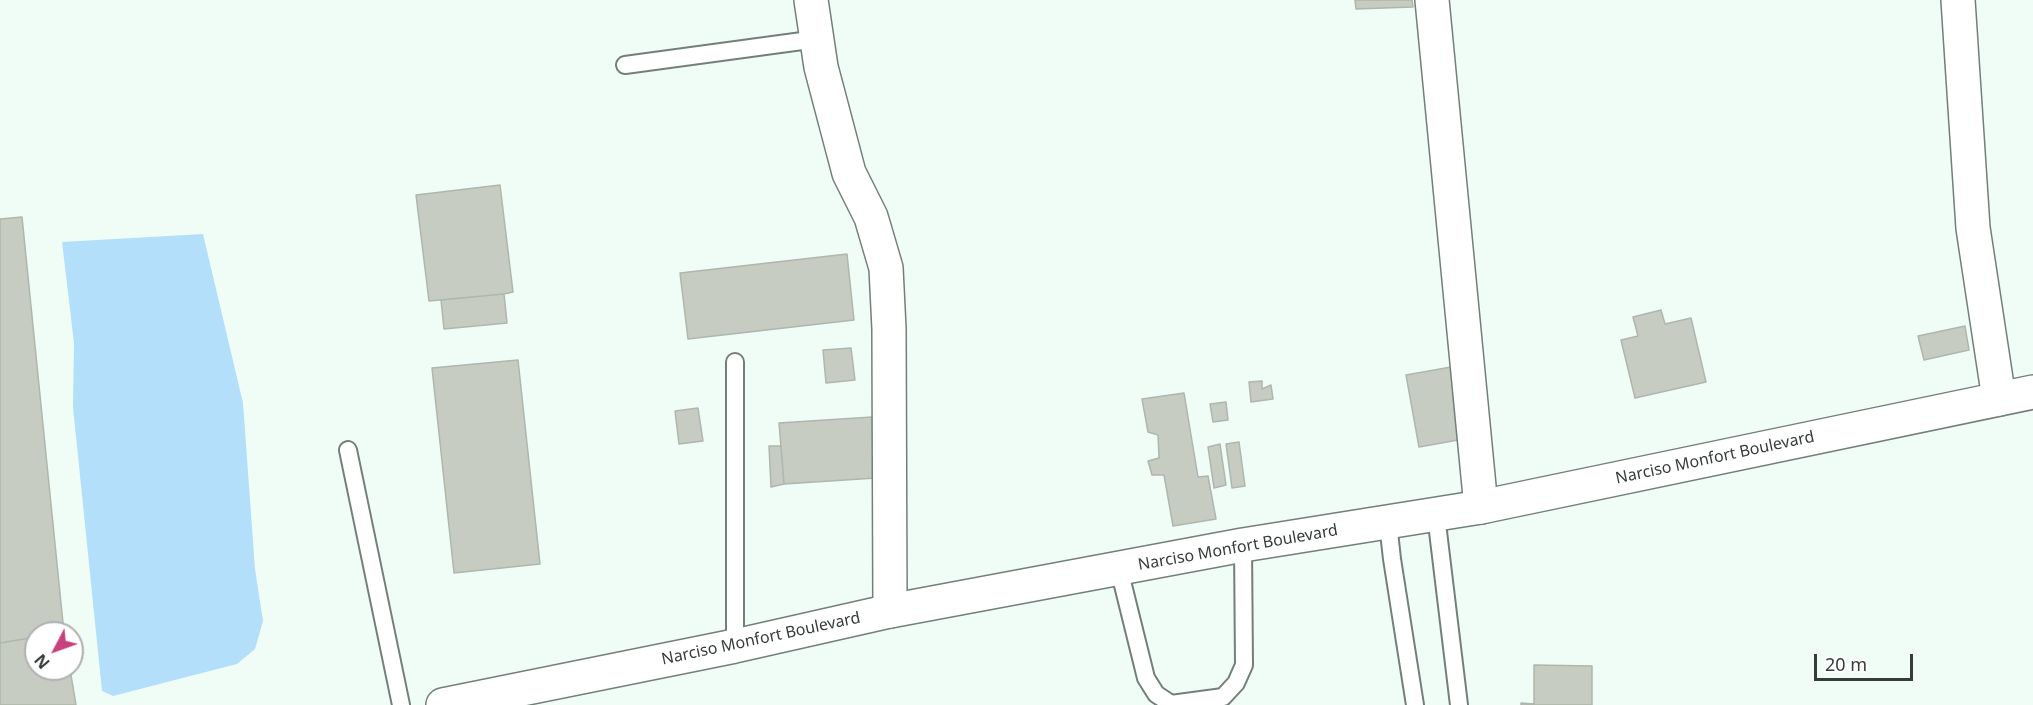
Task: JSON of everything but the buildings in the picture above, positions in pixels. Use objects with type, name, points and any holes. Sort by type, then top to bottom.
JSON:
[{"type":"main road","points":[[811,0],[821,67],[849,173],[871,217],[886,268],[890,329],[890,611]]},
{"type":"main road","points":[[1432,0],[1481,507]]},
{"type":"main road","points":[[1958,0],[1973,228],[1999,399]]},
{"type":"main road","name":"Narciso Monfort Boulevard","points":[[443,705],[735,646],[890,611],[1243,545],[1481,507],[2033,392]]},
{"type":"lane","points":[[625,65],[817,39]]},
{"type":"lane","points":[[735,362],[735,646]]},
{"type":"lane","points":[[348,450],[401,705]]},
{"type":"lane","points":[[1437,514],[1460,705]]},
{"type":"lane","points":[[1388,523],[1415,705]]},
{"type":"lane","points":[[1119,569],[1146,678],[1156,694],[1171,704],[1223,697],[1236,683],[1244,664],[1243,545]]},
{"type":"water","points":[[203,234],[243,403],[255,569],[263,621],[255,649],[237,664],[113,696],[102,691],[73,407],[74,343],[62,242]]}]
